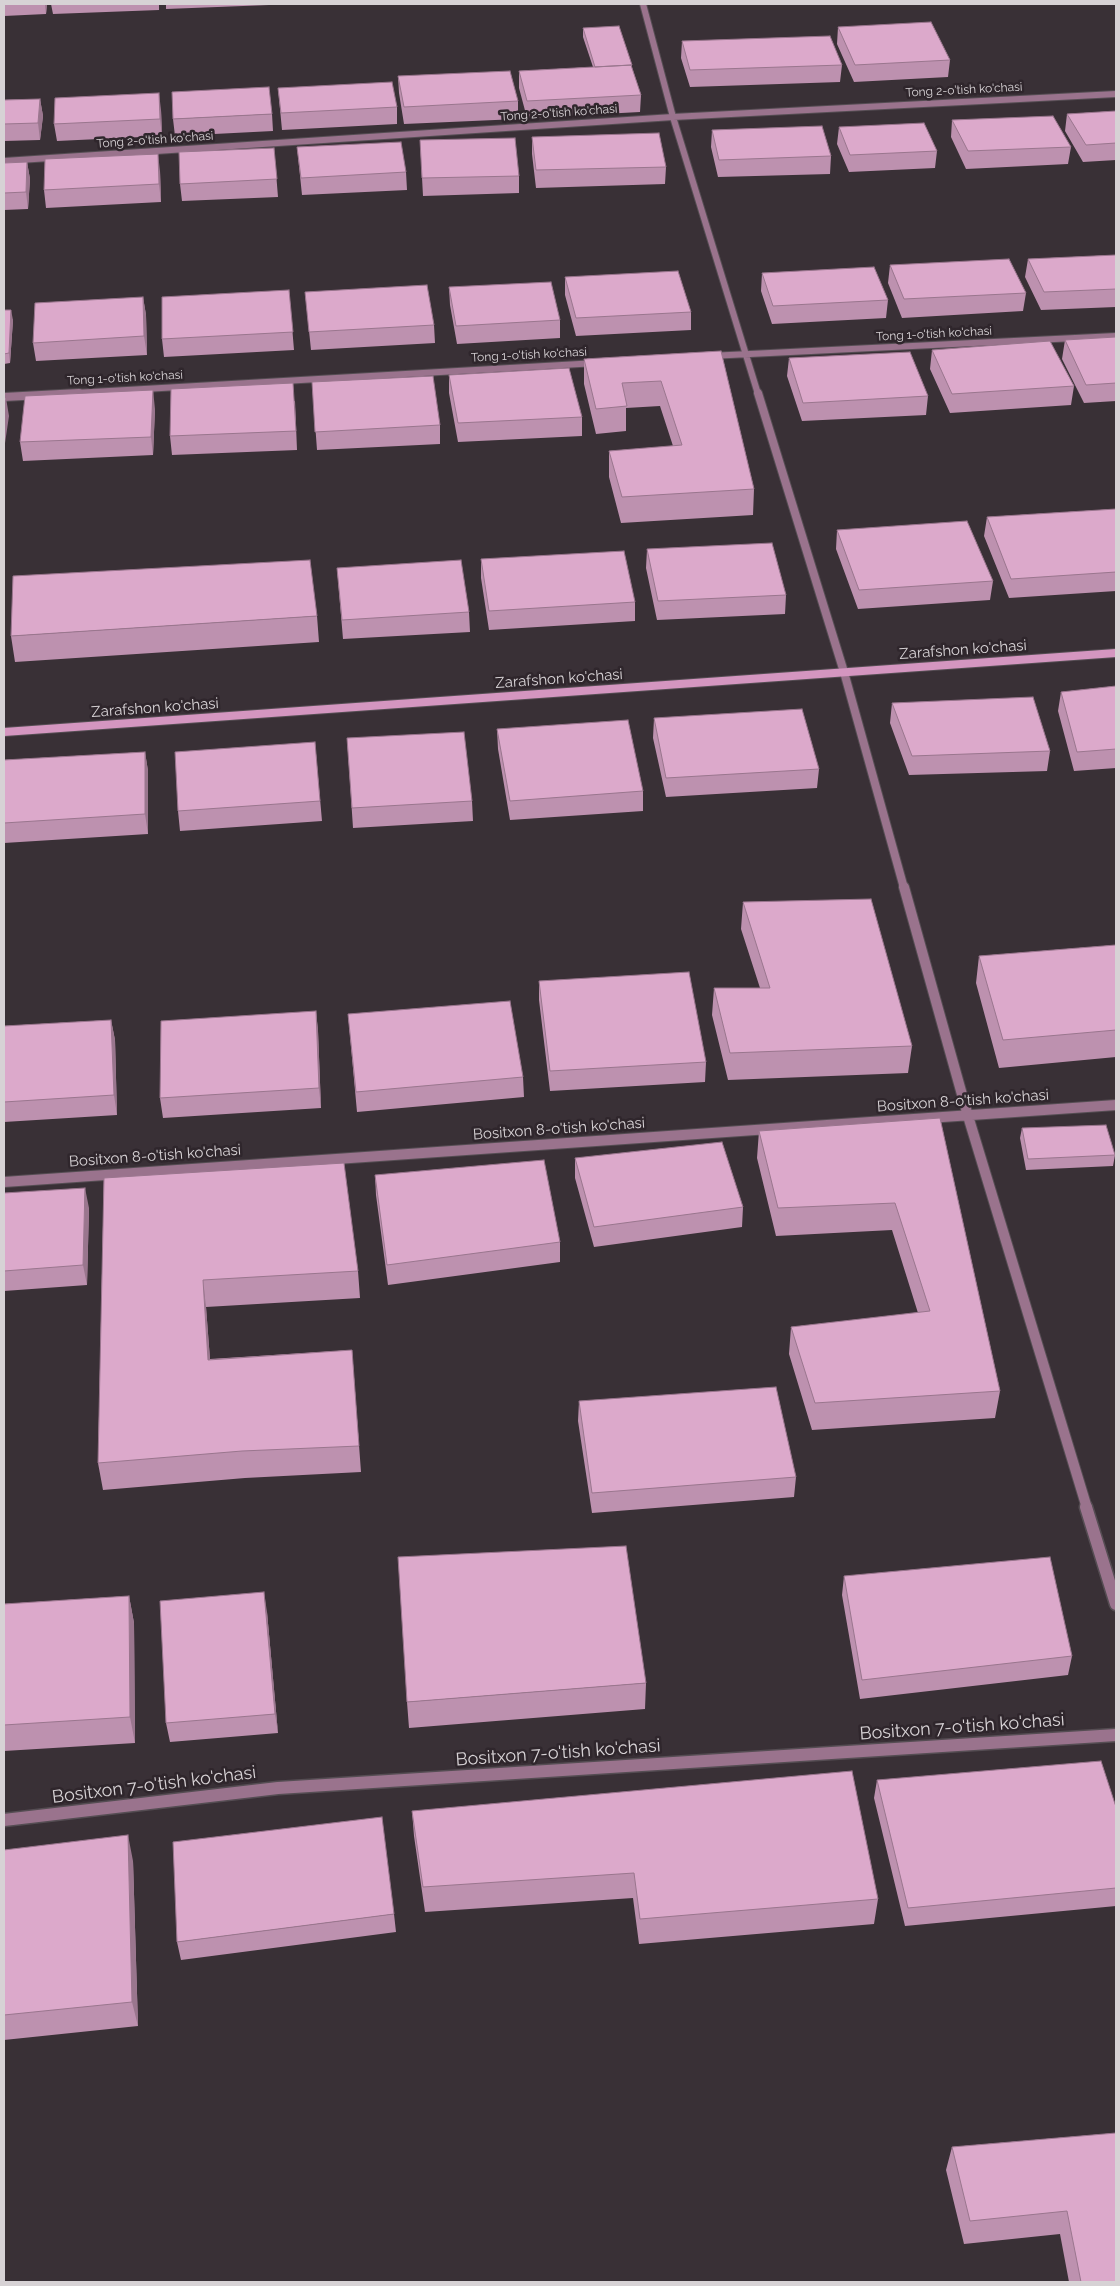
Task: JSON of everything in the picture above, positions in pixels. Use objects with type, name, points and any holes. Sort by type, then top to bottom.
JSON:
[{"type":"street","points":[[643,4],[673,117],[744,354],[844,672],[968,1116],[1116,1604]]},
{"type":"street","name":"Tong 2-o'tish ko'chasi","points":[[4,161],[673,117],[1116,94]]},
{"type":"street","name":"Tong 1-o'tish ko'chasi","points":[[705,357],[1116,336]]},
{"type":"street","name":"Tong 1-o'tish ko'chasi","points":[[4,397],[606,362]]},
{"type":"street","name":"Zarafshon ko'chasi","points":[[4,732],[265,715],[1116,653]]},
{"type":"street","name":"Bositxon 8-o'tish ko'chasi","points":[[4,1182],[1116,1105]]},
{"type":"street","name":"Bositxon 7-o'tish ko'chasi","points":[[4,1820],[278,1788],[1116,1735]]},
{"type":"building","points":[[931,22],[950,60],[855,65],[838,27]]},
{"type":"building","points":[[619,26],[632,65],[595,67],[583,28]]},
{"type":"building","points":[[830,36],[842,65],[690,70],[682,41]]},
{"type":"building","points":[[631,65],[641,95],[527,101],[519,71]]},
{"type":"building","points":[[510,71],[518,101],[404,107],[398,76]]},
{"type":"building","points":[[392,82],[397,107],[281,113],[278,88]]},
{"type":"building","points":[[269,87],[272,114],[173,119],[172,92]]},
{"type":"building","points":[[159,93],[160,119],[54,124],[55,98]]},
{"type":"building","points":[[40,99],[38,123],[4,124],[4,100]]},
{"type":"building","points":[[1116,111],[1116,143],[1086,145],[1067,114]]},
{"type":"building","points":[[1053,116],[1071,147],[968,151],[952,120]]},
{"type":"building","points":[[924,123],[937,151],[850,155],[839,127]]},
{"type":"building","points":[[822,126],[831,156],[719,160],[712,130]]},
{"type":"building","points":[[659,133],[666,167],[536,170],[532,137]]},
{"type":"building","points":[[515,138],[519,176],[422,178],[420,140]]},
{"type":"building","points":[[401,142],[406,172],[301,178],[297,147]]},
{"type":"building","points":[[274,148],[277,179],[180,184],[179,152]]},
{"type":"building","points":[[158,154],[159,184],[44,190],[45,159]]},
{"type":"building","points":[[27,162],[26,192],[4,193],[4,163]]},
{"type":"building","points":[[1116,255],[1116,289],[1044,292],[1028,259]]},
{"type":"building","points":[[1009,259],[1026,293],[904,299],[890,265]]},
{"type":"building","points":[[874,267],[888,300],[773,306],[762,273]]},
{"type":"building","points":[[678,271],[691,312],[576,318],[565,277]]},
{"type":"building","points":[[551,282],[560,320],[456,326],[449,287]]},
{"type":"building","points":[[427,285],[434,325],[309,332],[305,292]]},
{"type":"building","points":[[289,290],[293,332],[162,339],[162,297]]},
{"type":"building","points":[[143,297],[144,336],[33,343],[35,303]]},
{"type":"building","points":[[4,310],[11,310],[9,353],[4,354]]},
{"type":"building","points":[[1116,337],[1116,383],[1086,385],[1065,340]]},
{"type":"building","points":[[1050,341],[1074,386],[952,394],[932,350]]},
{"type":"building","points":[[721,351],[754,489],[622,497],[609,451],[682,445],[661,381],[622,383],[627,406],[596,409],[584,359]]},
{"type":"building","points":[[910,352],[928,396],[803,403],[789,358]]},
{"type":"building","points":[[569,368],[582,417],[458,423],[449,375]]},
{"type":"building","points":[[433,376],[440,425],[315,432],[312,382]]},
{"type":"building","points":[[293,383],[296,431],[170,436],[171,389]]},
{"type":"building","points":[[153,390],[151,437],[20,442],[25,396]]},
{"type":"building","points":[[1116,509],[1116,572],[1011,579],[987,517]]},
{"type":"building","points":[[967,521],[993,581],[859,590],[837,530]]},
{"type":"building","points":[[772,543],[786,595],[658,601],[647,549]]},
{"type":"building","points":[[624,551],[635,602],[489,611],[481,559]]},
{"type":"building","points":[[310,560],[317,616],[11,636],[13,576]]},
{"type":"building","points":[[461,560],[469,612],[342,620],[337,568]]},
{"type":"building","points":[[1116,686],[1116,749],[1077,752],[1061,692]]},
{"type":"building","points":[[1033,697],[1050,751],[912,756],[892,703]]},
{"type":"building","points":[[802,709],[819,769],[666,778],[654,718]]},
{"type":"building","points":[[628,720],[643,791],[510,801],[497,729]]},
{"type":"building","points":[[464,732],[472,801],[352,808],[347,738]]},
{"type":"building","points":[[315,742],[320,801],[178,811],[175,752]]},
{"type":"building","points":[[145,752],[145,814],[4,823],[4,760]]},
{"type":"building","points":[[871,899],[912,1046],[730,1053],[714,988],[770,988],[743,902]]},
{"type":"building","points":[[1116,945],[1116,1030],[1003,1040],[979,956]]},
{"type":"building","points":[[689,972],[706,1062],[550,1071],[539,981]]},
{"type":"building","points":[[510,1001],[523,1077],[356,1092],[348,1014]]},
{"type":"building","points":[[316,1011],[319,1088],[160,1098],[161,1021]]},
{"type":"building","points":[[111,1020],[114,1095],[4,1102],[4,1026]]},
{"type":"building","points":[[940,1118],[1000,1391],[815,1403],[791,1327],[930,1311],[895,1203],[778,1208],[759,1131]]},
{"type":"building","points":[[1106,1125],[1115,1155],[1028,1159],[1022,1128]]},
{"type":"building","points":[[722,1142],[743,1207],[594,1227],[575,1158]]},
{"type":"building","points":[[544,1160],[560,1242],[387,1265],[375,1175]]},
{"type":"building","points":[[344,1163],[358,1271],[203,1280],[208,1360],[352,1350],[359,1446],[242,1451],[98,1463],[104,1178]]},
{"type":"building","points":[[85,1188],[83,1265],[4,1271],[4,1193]]},
{"type":"building","points":[[776,1387],[796,1477],[592,1493],[579,1401]]},
{"type":"building","points":[[626,1546],[646,1683],[407,1702],[398,1557]]},
{"type":"building","points":[[1050,1557],[1072,1656],[862,1680],[844,1576]]},
{"type":"building","points":[[264,1592],[275,1714],[166,1723],[160,1601]]},
{"type":"building","points":[[129,1596],[130,1717],[4,1725],[4,1604]]},
{"type":"building","points":[[1101,1761],[1116,1807],[1116,1888],[908,1908],[877,1780]]},
{"type":"building","points":[[852,1771],[878,1899],[640,1919],[634,1873],[423,1887],[412,1811]]},
{"type":"building","points":[[382,1817],[394,1914],[177,1942],[173,1842]]},
{"type":"building","points":[[128,1835],[132,2002],[4,2015],[4,1850]]},
{"type":"building","points":[[1116,2133],[1116,2282],[1081,2282],[1067,2211],[970,2221],[952,2147]]}]
